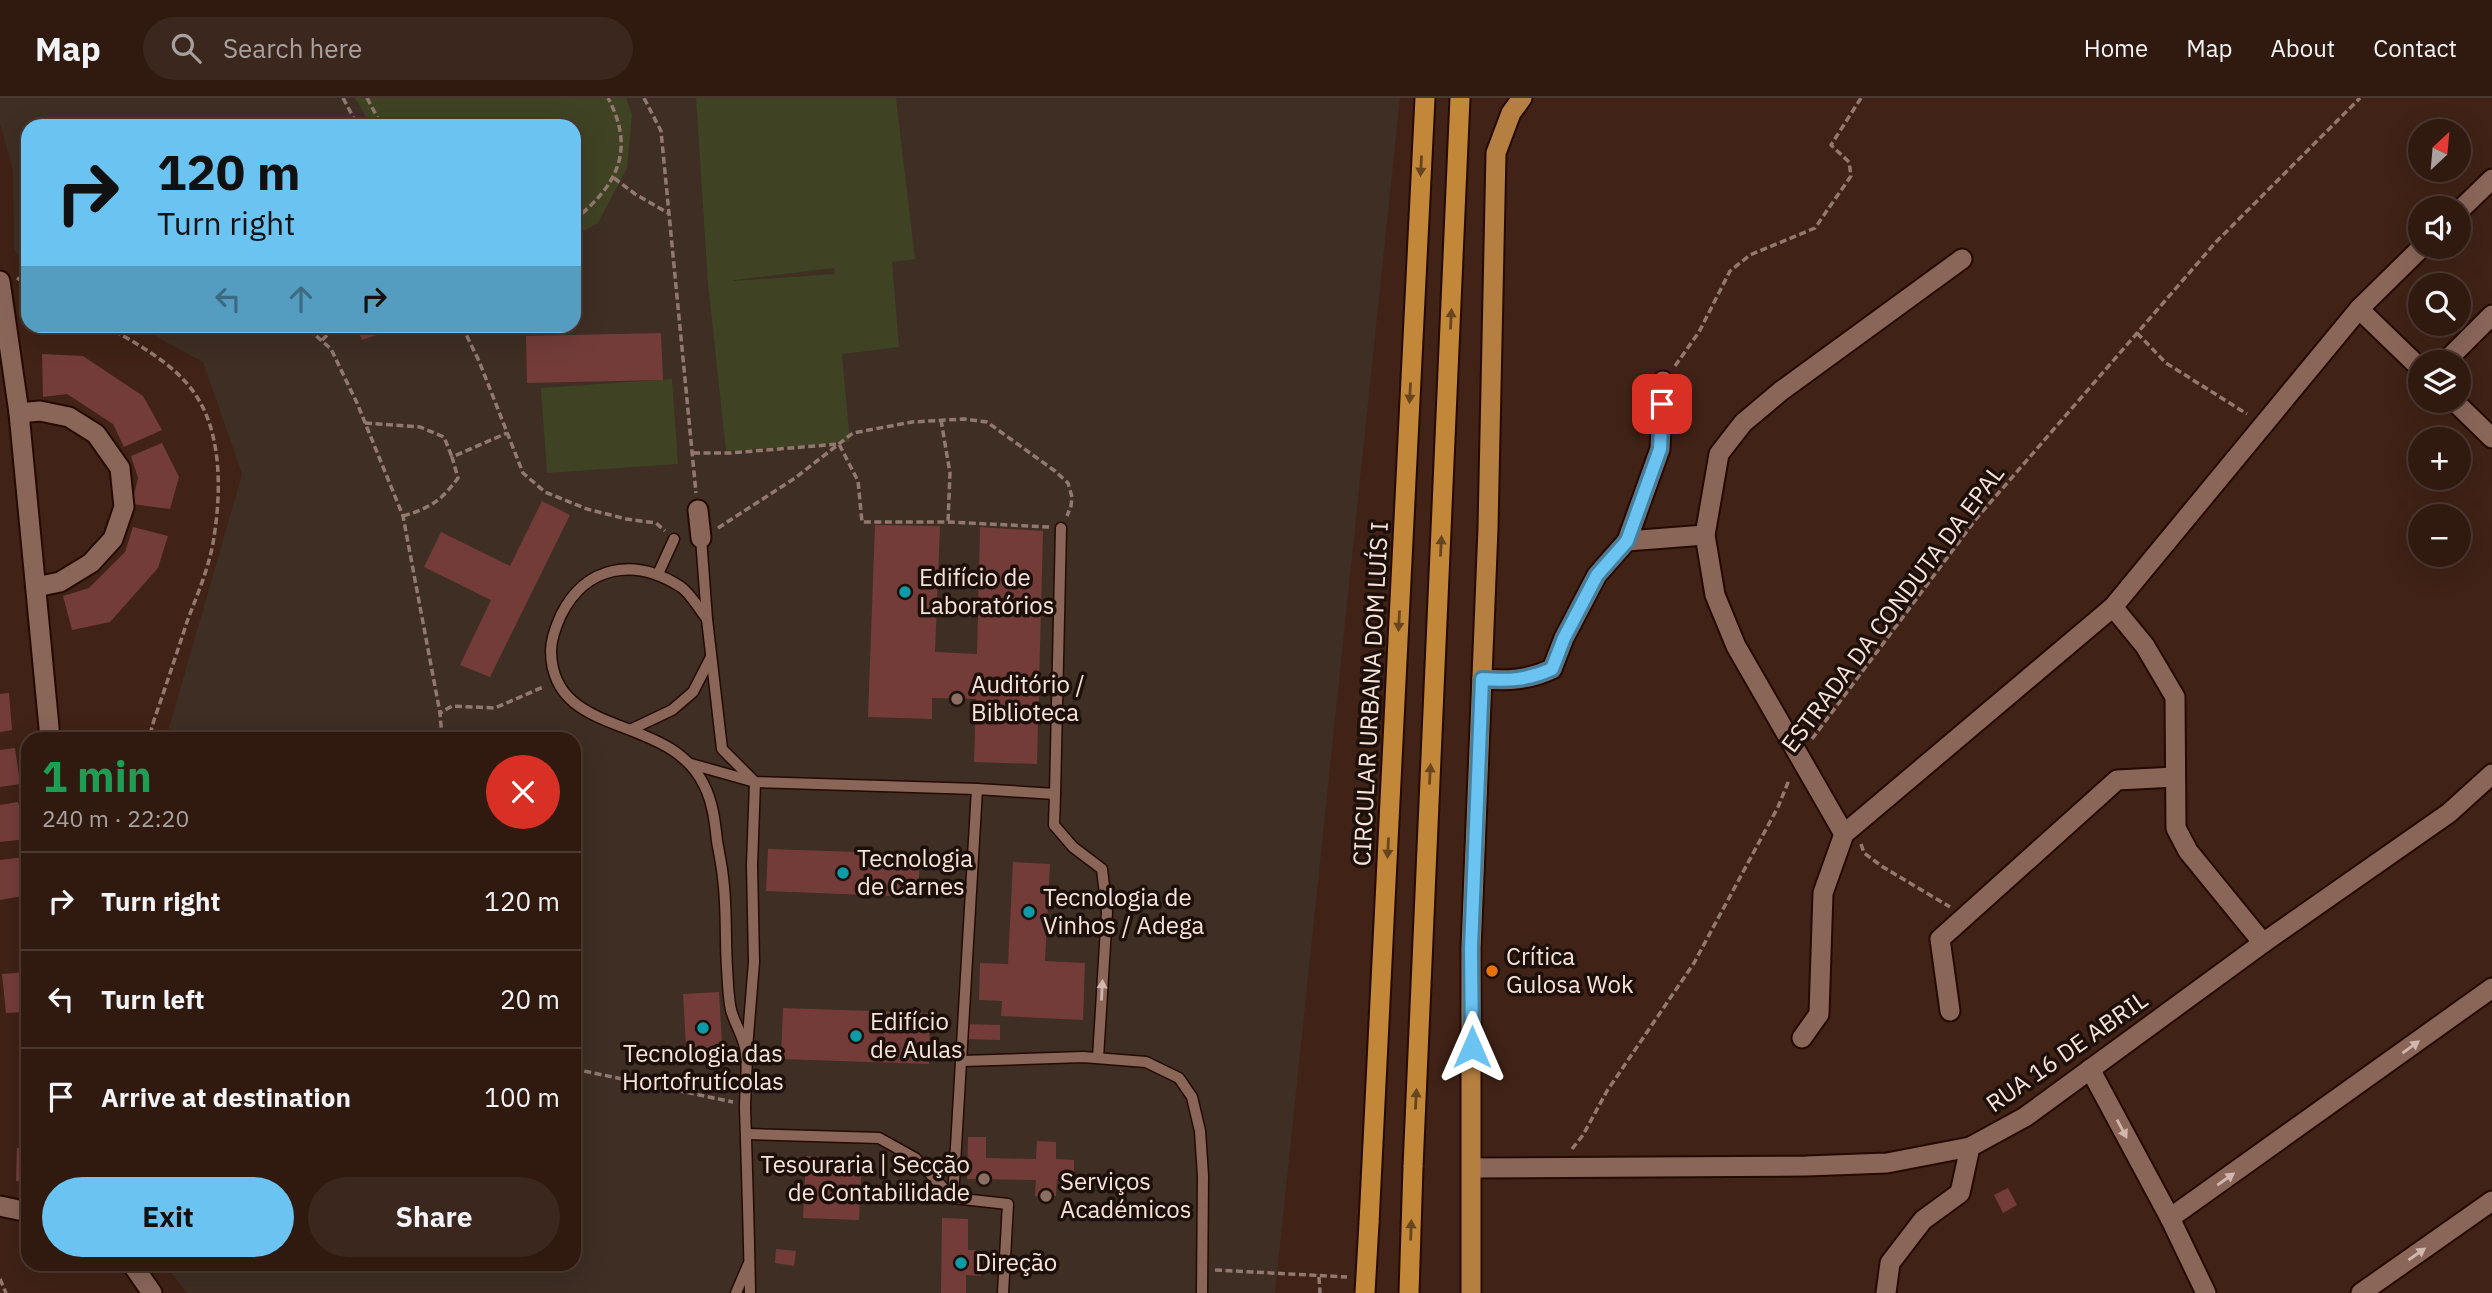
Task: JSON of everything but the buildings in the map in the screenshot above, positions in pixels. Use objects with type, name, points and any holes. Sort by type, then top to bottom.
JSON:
[{"type":"highway","name":"CIRCULAR URBANA DOM LUÍS I","points":[[1365,1293],[1425,98]]},
{"type":"highway","points":[[1409,1293],[1461,98]]},
{"type":"main road","points":[[1471,1293],[1471,948],[1488,528],[1496,153],[1511,113],[1522,98]]},
{"type":"street","points":[[2471,199],[2492,178]]},
{"type":"street","points":[[1844,834],[1736,646],[1715,595],[1706,535],[1719,454],[1743,423],[1781,391],[1962,259]]},
{"type":"street","points":[[1802,1038],[1819,1014],[1822,892],[1844,834],[2113,607],[2359,309],[2411,259]]},
{"type":"street","points":[[0,281],[19,413],[49,732]]},
{"type":"street","points":[[2359,309],[2408,356]]},
{"type":"street","points":[[2457,350],[2492,315]]},
{"type":"street","points":[[0,364],[5,368],[15,389]]},
{"type":"street","points":[[1482,679],[1510,681],[1535,677],[1552,669],[1564,638],[1597,575],[1627,541],[1660,449],[1663,381]]},
{"type":"street","points":[[19,413],[40,411],[69,416],[96,434],[120,468],[124,507],[113,539],[91,563],[60,582],[36,587]]},
{"type":"street","points":[[2466,413],[2492,438]]},
{"type":"street","points":[[698,510],[701,538]]},
{"type":"street","points":[[1627,541],[1706,535]]},
{"type":"street","points":[[2113,607],[2145,646],[2175,697],[2176,828],[2188,851],[2263,943]]},
{"type":"street","name":"RUA 16 DE ABRIL","points":[[1472,1168],[1887,1163],[1970,1147],[2025,1116],[2263,943],[2449,813],[2492,774]]},
{"type":"street","points":[[1950,1011],[1940,939],[2117,780],[2175,777]]},
{"type":"street","points":[[2170,1218],[2492,988]]},
{"type":"street","points":[[2090,1069],[2170,1218],[2206,1293]]},
{"type":"street","points":[[1886,1293],[1890,1264],[1923,1220],[1960,1193],[1970,1147]]},
{"type":"street","points":[[2361,1293],[2492,1201]]},
{"type":"street","points":[[0,1206],[21,1210]]},
{"type":"street","points":[[137,1271],[152,1293]]},
{"type":"lane","points":[[1061,528],[1054,825],[1073,847],[1102,869],[1107,912],[1098,1058]]},
{"type":"lane","points":[[701,538],[722,749],[755,782],[752,865],[754,962],[745,1105],[750,1293]]},
{"type":"lane","points":[[658,574],[674,539]]},
{"type":"lane","points":[[707,619],[684,588],[658,574],[632,569],[604,573],[581,586],[566,606],[555,627],[551,649],[553,668],[558,680],[568,696],[582,709],[676,750],[691,764],[704,785],[713,809],[723,878],[731,1008],[747,1052]]},
{"type":"lane","points":[[632,729],[672,710],[693,692],[711,656]]},
{"type":"lane","points":[[691,764],[755,782],[1055,794]]},
{"type":"lane","points":[[953,1198],[977,789]]},
{"type":"lane","points":[[962,1061],[1098,1058],[1146,1062],[1179,1078],[1192,1097],[1201,1142],[1202,1293]]},
{"type":"lane","points":[[747,1134],[879,1138],[915,1158],[953,1198],[1008,1204],[1003,1293]]},
{"type":"lane","points":[[736,1293],[750,1261]]},
{"type":"path","points":[[343,98],[354,119]]},
{"type":"path","points":[[367,98],[378,119]]},
{"type":"path","points":[[581,214],[596,202],[614,178],[622,130],[608,98]]},
{"type":"path","points":[[644,98],[661,131],[698,510]]},
{"type":"path","points":[[1663,381],[1699,332],[1730,271],[1750,255],[1815,228],[1851,176],[1849,162],[1831,145],[1861,98]]},
{"type":"path","name":"ESTRADA DA CONDUTA DA EPAL","points":[[1560,1168],[1583,1135],[1607,1091],[1694,963],[1811,741],[1976,519],[2216,242],[2360,98]]},
{"type":"path","points":[[614,178],[669,214]]},
{"type":"path","points":[[118,333],[178,374],[198,398],[210,429],[217,465],[214,539],[151,732]]},
{"type":"path","points":[[310,333],[331,349],[403,516],[442,732]]},
{"type":"path","points":[[322,340],[330,333]]},
{"type":"path","points":[[465,333],[523,473],[545,492],[587,509],[656,523],[674,539]]},
{"type":"path","points":[[2137,333],[2166,363],[2264,424]]},
{"type":"path","points":[[701,538],[795,478],[853,433],[912,422],[964,419],[987,422],[1068,483],[1072,497],[1071,506],[1061,528],[948,522],[862,522],[858,481],[839,444]]},
{"type":"path","points":[[941,420],[950,473],[948,522]]},
{"type":"path","points":[[365,423],[420,427],[443,437],[452,457],[458,478],[445,496],[426,509],[403,516]]},
{"type":"path","points":[[452,457],[507,433]]},
{"type":"path","points":[[692,453],[730,453],[839,444]]},
{"type":"path","points":[[440,713],[452,706],[495,708],[558,680]]},
{"type":"path","points":[[1869,813],[1859,837],[1864,853],[1945,906],[1968,914]]},
{"type":"path","points":[[581,1070],[745,1105]]},
{"type":"path","points":[[1202,1270],[1320,1277],[1320,1293]]},
{"type":"path","points":[[0,1279],[6,1293]]},
{"type":"shaded area","points":[[0,98],[1400,98],[1275,1293],[187,1293],[170,1271],[581,1271],[581,732],[168,732],[242,474],[203,362],[150,333],[581,333],[581,119],[21,119],[21,258],[14,250],[13,170],[0,124]]},
{"type":"green space","points":[[355,98],[626,98],[632,115],[627,168],[598,223],[581,232],[581,119],[367,119]]},
{"type":"green space","points":[[696,98],[896,98],[915,259],[892,262],[899,347],[842,354],[850,442],[726,451],[708,284]],"holes":[[[834,268],[835,274],[733,281]]]},
{"type":"green space","points":[[672,379],[678,464],[547,473],[541,388]]},
{"type":"place","name":"Edifício de Laboratórios","points":[[905,592]]},
{"type":"place","name":"Auditório / Biblioteca","points":[[957,699]]},
{"type":"place","name":"Tecnologia de Carnes","points":[[843,873]]},
{"type":"place","name":"Tecnologia de Vinhos / Adega","points":[[1029,912]]},
{"type":"place","name":"Crítica Gulosa Wok","points":[[1492,971]]},
{"type":"place","name":"Tecnologia das Hortofrutícolas","points":[[703,1028]]},
{"type":"place","name":"Edifício de Aulas","points":[[856,1036]]},
{"type":"place","name":"Tesouraria | Secção de Contabilidade","points":[[984,1179]]},
{"type":"place","name":"Serviços Académicos","points":[[1046,1196]]},
{"type":"place","name":"Direção","points":[[961,1263]]},
{"type":"route","points":[[1472,1047],[1471,948],[1482,679],[1510,681],[1535,677],[1552,669],[1564,638],[1597,575],[1627,541],[1660,449],[1662,404]]}]
